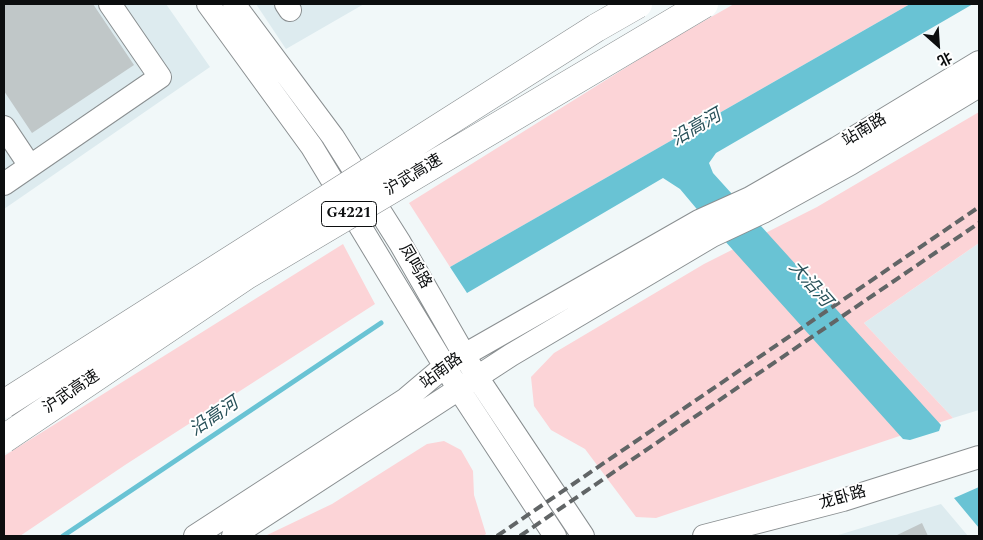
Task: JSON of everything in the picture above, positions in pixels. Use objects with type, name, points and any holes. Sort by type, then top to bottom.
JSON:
[{"type":"highway","name":"沪武高速","points":[[4,404],[596,28],[638,4]]},
{"type":"highway","name":"沪武高速","points":[[4,439],[247,275],[704,4]]},
{"type":"street","points":[[4,184],[160,77],[110,4]]},
{"type":"street","name":"凤鸣路","points":[[208,4],[312,147],[454,361],[555,536]]},
{"type":"street","name":"凤鸣路","points":[[234,4],[333,138],[400,243],[454,361]]},
{"type":"street","name":"站南路","points":[[756,205],[837,148],[979,62]]},
{"type":"street","name":"站南路","points":[[756,205],[850,164],[979,86]]},
{"type":"street","points":[[4,127],[30,166]]},
{"type":"street","points":[[705,229],[756,205]]},
{"type":"street","name":"站南路","points":[[195,536],[406,399],[454,361],[705,229]]},
{"type":"street","name":"站南路","points":[[233,536],[467,382],[705,229]]},
{"type":"street","name":"凤鸣路","points":[[467,382],[583,536]]},
{"type":"street","name":"龙卧路","points":[[704,536],[843,500],[979,456]]},
{"type":"shaded area","points":[[4,4],[166,4],[210,67],[4,209]]},
{"type":"shaded area","points":[[256,4],[364,4],[286,49]]},
{"type":"shaded area","points":[[734,4],[910,4],[450,267],[409,203],[662,45]]},
{"type":"shaded area","points":[[979,112],[979,243],[864,323],[953,418],[656,518],[636,517],[585,449],[551,430],[534,406],[531,377],[554,353],[704,264],[817,207]]},
{"type":"shaded area","points":[[979,243],[979,410],[953,418],[864,323]]},
{"type":"shaded area","points":[[343,244],[375,304],[125,465],[20,536],[4,536],[4,456]]},
{"type":"shaded area","points":[[444,441],[461,450],[473,471],[474,495],[486,534],[483,536],[265,536],[332,504],[427,444]]},
{"type":"shaded area","points":[[941,504],[968,536],[835,536]]},
{"type":"water","name":"大沿河","points":[[910,4],[973,4],[716,153],[709,163],[713,173],[941,425],[939,431],[910,440],[903,439],[680,189],[663,178],[467,293],[450,267]]},
{"type":"water","points":[[979,487],[979,528],[954,498]]},
{"type":"building","points":[[4,4],[93,4],[134,65],[32,133],[4,91]]},
{"type":"building","points":[[922,523],[928,536],[895,536]]},
{"type":"waterway","name":"沿高河","points":[[63,536],[381,323]]},
{"type":"railway","points":[[497,536],[979,207]]},
{"type":"railway","points":[[520,536],[979,223]]}]
